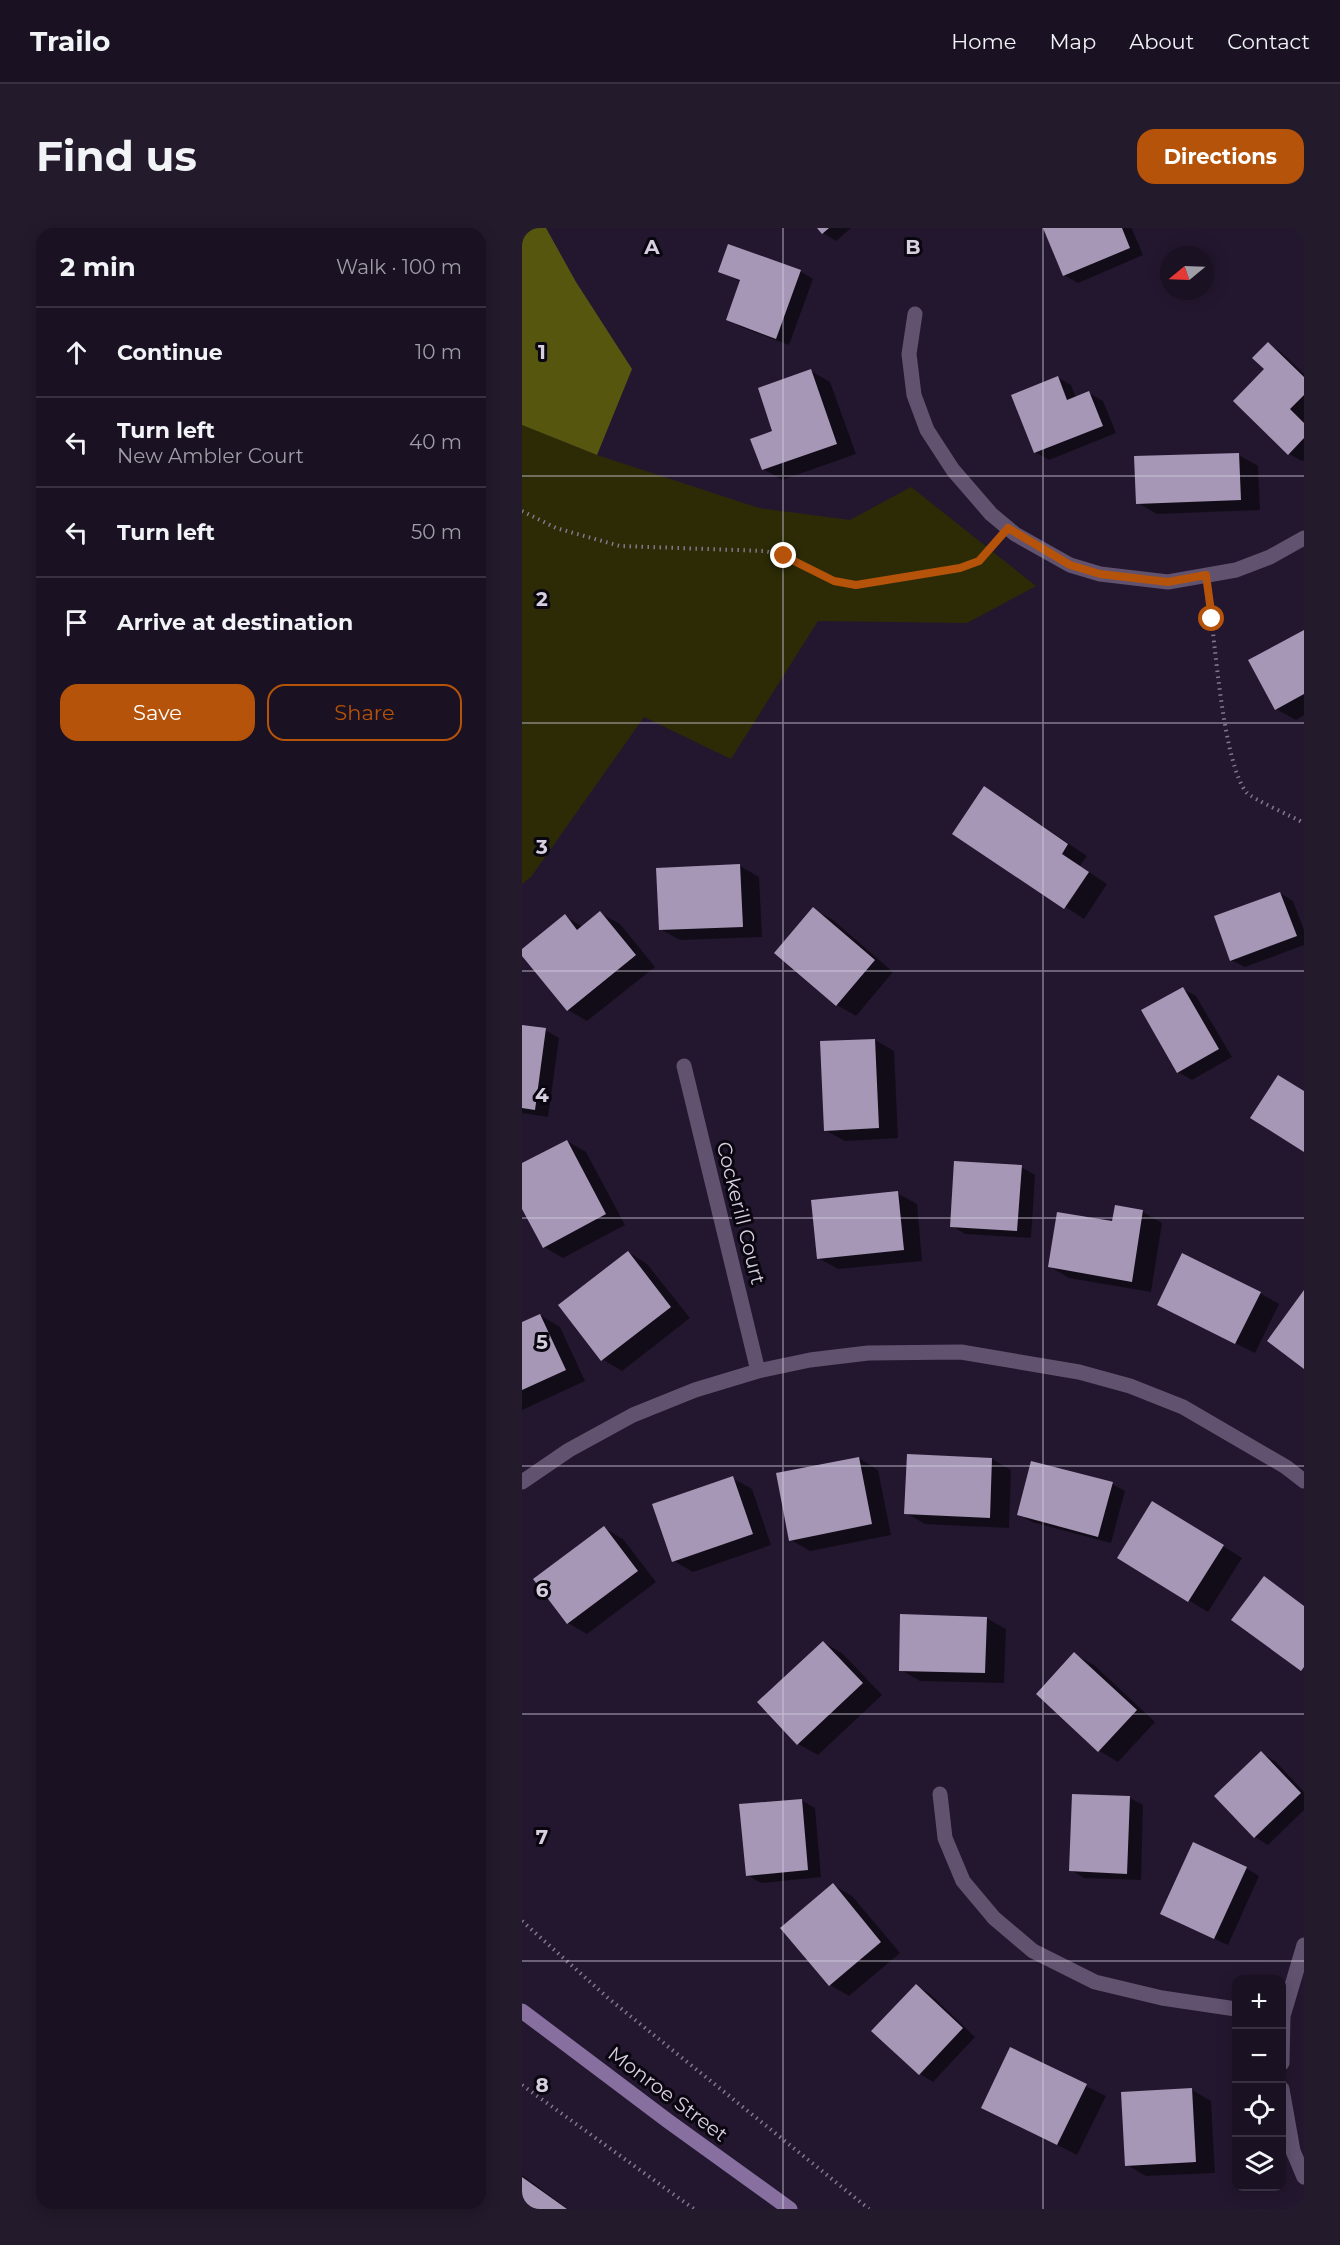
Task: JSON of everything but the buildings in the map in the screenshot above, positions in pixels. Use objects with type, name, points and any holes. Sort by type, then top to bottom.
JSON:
[{"type":"main road","name":"Monroe Street","points":[[522,2011],[790,2209]]},
{"type":"street","points":[[915,314],[909,354],[914,394],[927,430],[953,470],[991,514],[1008,528],[1070,565],[1100,574],[1168,582],[1236,570],[1270,557],[1304,538]]},
{"type":"street","name":"Cockerill Court","points":[[684,1066],[758,1371]]},
{"type":"street","points":[[522,1482],[569,1450],[633,1415],[695,1390],[758,1371],[810,1360],[868,1353],[961,1352],[1078,1372],[1130,1386],[1183,1407],[1286,1467],[1304,1481]]},
{"type":"street","points":[[940,1794],[945,1838],[963,1881],[994,1918],[1033,1951],[1095,1982],[1162,1998],[1232,2008]]},
{"type":"street","points":[[1286,2003],[1304,1945]]},
{"type":"street","points":[[1286,2115],[1293,2151],[1304,2177]]},
{"type":"path","points":[[522,511],[556,528],[620,546],[765,551],[784,556],[834,581],[856,585],[960,568],[979,561],[1008,528]]},
{"type":"path","points":[[1206,575],[1228,744],[1236,771],[1248,794],[1304,823]]},
{"type":"path","points":[[522,1921],[608,1998],[869,2209]]},
{"type":"path","points":[[522,2085],[643,2170],[694,2209]]},
{"type":"shaded area","points":[[522,228],[546,228],[576,282],[632,369],[597,455],[522,425]]},
{"type":"shaded area","points":[[522,425],[597,455],[759,508],[850,520],[911,487],[1036,586],[967,623],[818,621],[731,759],[644,717],[531,877],[522,884]]},
{"type":"route","points":[[784,556],[834,581],[856,585],[960,568],[979,561],[1008,528],[1070,565],[1100,574],[1168,582],[1206,575],[1212,619]]}]
